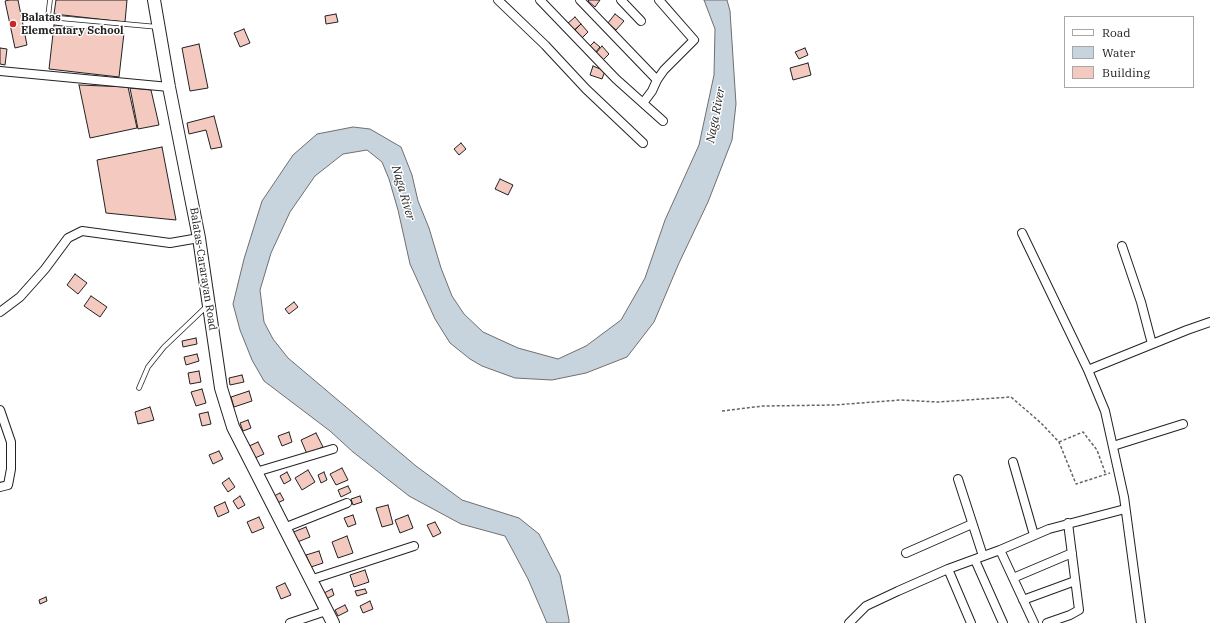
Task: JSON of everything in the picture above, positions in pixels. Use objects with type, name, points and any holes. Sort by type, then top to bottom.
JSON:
[{"type":"main road","name":"Balatas-Cararayan Road","points":[[154,0],[169,86],[199,238],[222,388],[233,427],[333,623]]},
{"type":"street","points":[[498,0],[545,45],[586,89],[643,143]]},
{"type":"street","points":[[540,0],[616,79],[663,121]]},
{"type":"street","points":[[580,0],[657,80]]},
{"type":"street","points":[[620,0],[641,21]]},
{"type":"street","points":[[643,103],[664,70],[694,40],[659,0]]},
{"type":"street","points":[[0,71],[169,86]]},
{"type":"street","points":[[0,312],[20,297],[45,269],[68,238],[82,231],[170,243],[199,238]]},
{"type":"street","points":[[1022,233],[1088,370],[1105,411],[1126,509],[1141,623]]},
{"type":"street","points":[[1122,246],[1141,302],[1152,344]]},
{"type":"street","points":[[1088,370],[1210,322]]},
{"type":"street","points":[[0,410],[11,442],[11,469],[8,485],[0,488]]},
{"type":"street","points":[[1113,446],[1183,424]]},
{"type":"street","points":[[256,472],[333,449]]},
{"type":"street","points":[[1013,462],[1034,535]]},
{"type":"street","points":[[958,479],[972,524],[979,558],[1003,623]]},
{"type":"street","points":[[284,528],[347,503]]},
{"type":"street","points":[[849,623],[866,606],[948,569],[1000,550],[1034,535],[1068,524],[1126,509]]},
{"type":"street","points":[[906,553],[972,524]]},
{"type":"street","points":[[1046,623],[1070,615],[1079,610],[1068,524]]},
{"type":"street","points":[[310,580],[414,546]]},
{"type":"street","points":[[1000,550],[1034,623]]},
{"type":"street","points":[[1013,578],[1072,553]]},
{"type":"street","points":[[948,569],[971,623]]},
{"type":"street","points":[[1024,600],[1075,581]]},
{"type":"street","points":[[290,623],[326,611]]},
{"type":"lane","points":[[50,0],[48,17],[158,27]]},
{"type":"lane","points":[[139,388],[148,367],[164,347],[209,304]]},
{"type":"path","points":[[722,411],[763,406],[835,405],[900,400],[938,402],[1011,397],[1041,423],[1058,442],[1076,484],[1118,471]]},
{"type":"path","points":[[1058,442],[1083,432],[1097,450],[1106,475]]},
{"type":"water","name":"Naga River","points":[[704,0],[727,0],[730,11],[736,104],[732,140],[708,202],[679,263],[654,322],[627,357],[586,373],[552,380],[515,378],[482,366],[470,359],[450,343],[435,319],[410,264],[398,210],[389,179],[382,162],[367,150],[343,154],[315,176],[290,212],[271,253],[260,290],[264,322],[273,339],[288,358],[416,466],[462,500],[519,518],[539,534],[560,575],[569,620],[569,623],[547,623],[528,579],[505,536],[461,524],[409,496],[353,452],[330,431],[264,381],[252,360],[240,330],[233,304],[244,259],[262,201],[293,155],[317,134],[353,127],[370,129],[401,147],[412,175],[418,201],[429,228],[441,268],[452,296],[464,314],[483,332],[518,348],[558,359],[586,346],[621,320],[645,278],[665,220],[699,145],[714,75],[715,29]]},
{"type":"building","points":[[18,0],[27,45],[15,48],[5,1]]},
{"type":"building","points":[[56,0],[127,0],[125,22],[54,14]]},
{"type":"building","points":[[600,0],[595,7],[588,1]]},
{"type":"building","points":[[336,14],[338,22],[326,24],[325,16]]},
{"type":"building","points":[[615,14],[624,21],[616,30],[608,23]]},
{"type":"building","points":[[575,17],[581,24],[573,31],[567,24]]},
{"type":"building","points":[[581,24],[588,32],[582,38],[575,30]]},
{"type":"building","points":[[54,25],[124,33],[119,77],[49,69]]},
{"type":"building","points":[[244,29],[250,43],[240,47],[234,33]]},
{"type":"building","points":[[594,42],[600,47],[595,53],[589,47]]},
{"type":"building","points":[[199,44],[208,88],[190,91],[182,48]]},
{"type":"building","points":[[602,46],[609,54],[602,61],[595,54]]},
{"type":"building","points":[[0,48],[7,49],[5,65],[0,64]]},
{"type":"building","points":[[805,48],[808,55],[799,59],[795,52]]},
{"type":"building","points":[[808,63],[811,75],[793,80],[790,68]]},
{"type":"building","points":[[593,66],[605,71],[602,79],[590,75]]},
{"type":"building","points":[[79,85],[128,87],[137,128],[90,138]]},
{"type":"building","points":[[130,88],[151,90],[159,125],[138,129]]},
{"type":"building","points":[[214,116],[222,147],[211,149],[206,130],[189,134],[187,123]]},
{"type":"building","points":[[461,143],[466,149],[459,155],[454,149]]},
{"type":"building","points":[[162,147],[176,220],[106,213],[97,160]]},
{"type":"building","points":[[500,179],[513,185],[508,195],[495,189]]},
{"type":"building","points":[[75,274],[87,283],[78,294],[67,285]]},
{"type":"building","points":[[91,296],[107,307],[100,317],[84,306]]},
{"type":"building","points":[[294,302],[298,307],[289,314],[285,309]]},
{"type":"building","points":[[196,338],[197,344],[183,347],[182,341]]},
{"type":"building","points":[[197,354],[199,361],[186,365],[184,357]]},
{"type":"building","points":[[199,371],[201,382],[190,384],[188,373]]},
{"type":"building","points":[[242,375],[244,382],[230,385],[229,378]]},
{"type":"building","points":[[202,389],[206,403],[196,406],[191,392]]},
{"type":"building","points":[[249,391],[252,401],[234,407],[231,397]]},
{"type":"building","points":[[150,407],[154,420],[138,424],[135,412]]},
{"type":"building","points":[[208,412],[211,424],[202,426],[199,414]]},
{"type":"building","points":[[248,420],[251,428],[243,431],[240,423]]},
{"type":"building","points":[[289,432],[292,442],[282,446],[278,436]]},
{"type":"building","points":[[316,433],[323,447],[307,454],[301,440]]},
{"type":"building","points":[[258,442],[264,454],[253,459],[247,447]]},
{"type":"building","points":[[219,451],[223,459],[213,464],[209,455]]},
{"type":"building","points":[[342,468],[348,480],[336,485],[330,474]]},
{"type":"building","points":[[308,470],[315,482],[302,490],[295,478]]},
{"type":"building","points":[[287,472],[291,480],[284,484],[280,476]]},
{"type":"building","points":[[324,472],[327,480],[321,483],[318,475]]},
{"type":"building","points":[[229,478],[235,487],[228,492],[222,483]]},
{"type":"building","points":[[348,486],[351,492],[341,497],[338,490]]},
{"type":"building","points":[[280,493],[284,500],[275,504],[272,497]]},
{"type":"building","points":[[240,496],[245,505],[238,509],[233,501]]},
{"type":"building","points":[[360,496],[362,502],[353,505],[351,499]]},
{"type":"building","points":[[225,502],[229,512],[218,517],[214,507]]},
{"type":"building","points":[[388,505],[393,524],[382,527],[376,508]]},
{"type":"building","points":[[353,515],[356,524],[348,527],[344,518]]},
{"type":"building","points":[[408,515],[413,528],[400,533],[395,520]]},
{"type":"building","points":[[259,517],[264,528],[252,533],[247,522]]},
{"type":"building","points":[[435,522],[441,533],[433,537],[427,525]]},
{"type":"building","points":[[306,527],[310,537],[295,543],[291,533]]},
{"type":"building","points":[[347,536],[353,553],[338,558],[332,542]]},
{"type":"building","points":[[319,551],[323,563],[311,567],[306,555]]},
{"type":"building","points":[[365,570],[369,582],[354,587],[350,575]]},
{"type":"building","points":[[285,583],[291,595],[281,599],[276,587]]},
{"type":"building","points":[[332,589],[334,595],[326,599],[324,593]]},
{"type":"building","points":[[365,589],[367,593],[357,596],[355,591]]},
{"type":"building","points":[[46,597],[47,601],[40,604],[39,600]]},
{"type":"building","points":[[370,601],[373,609],[363,613],[360,606]]},
{"type":"building","points":[[345,605],[348,611],[338,616],[335,610]]},
{"type":"place","name":"Balatas Elementary School","points":[[13,24]]}]
